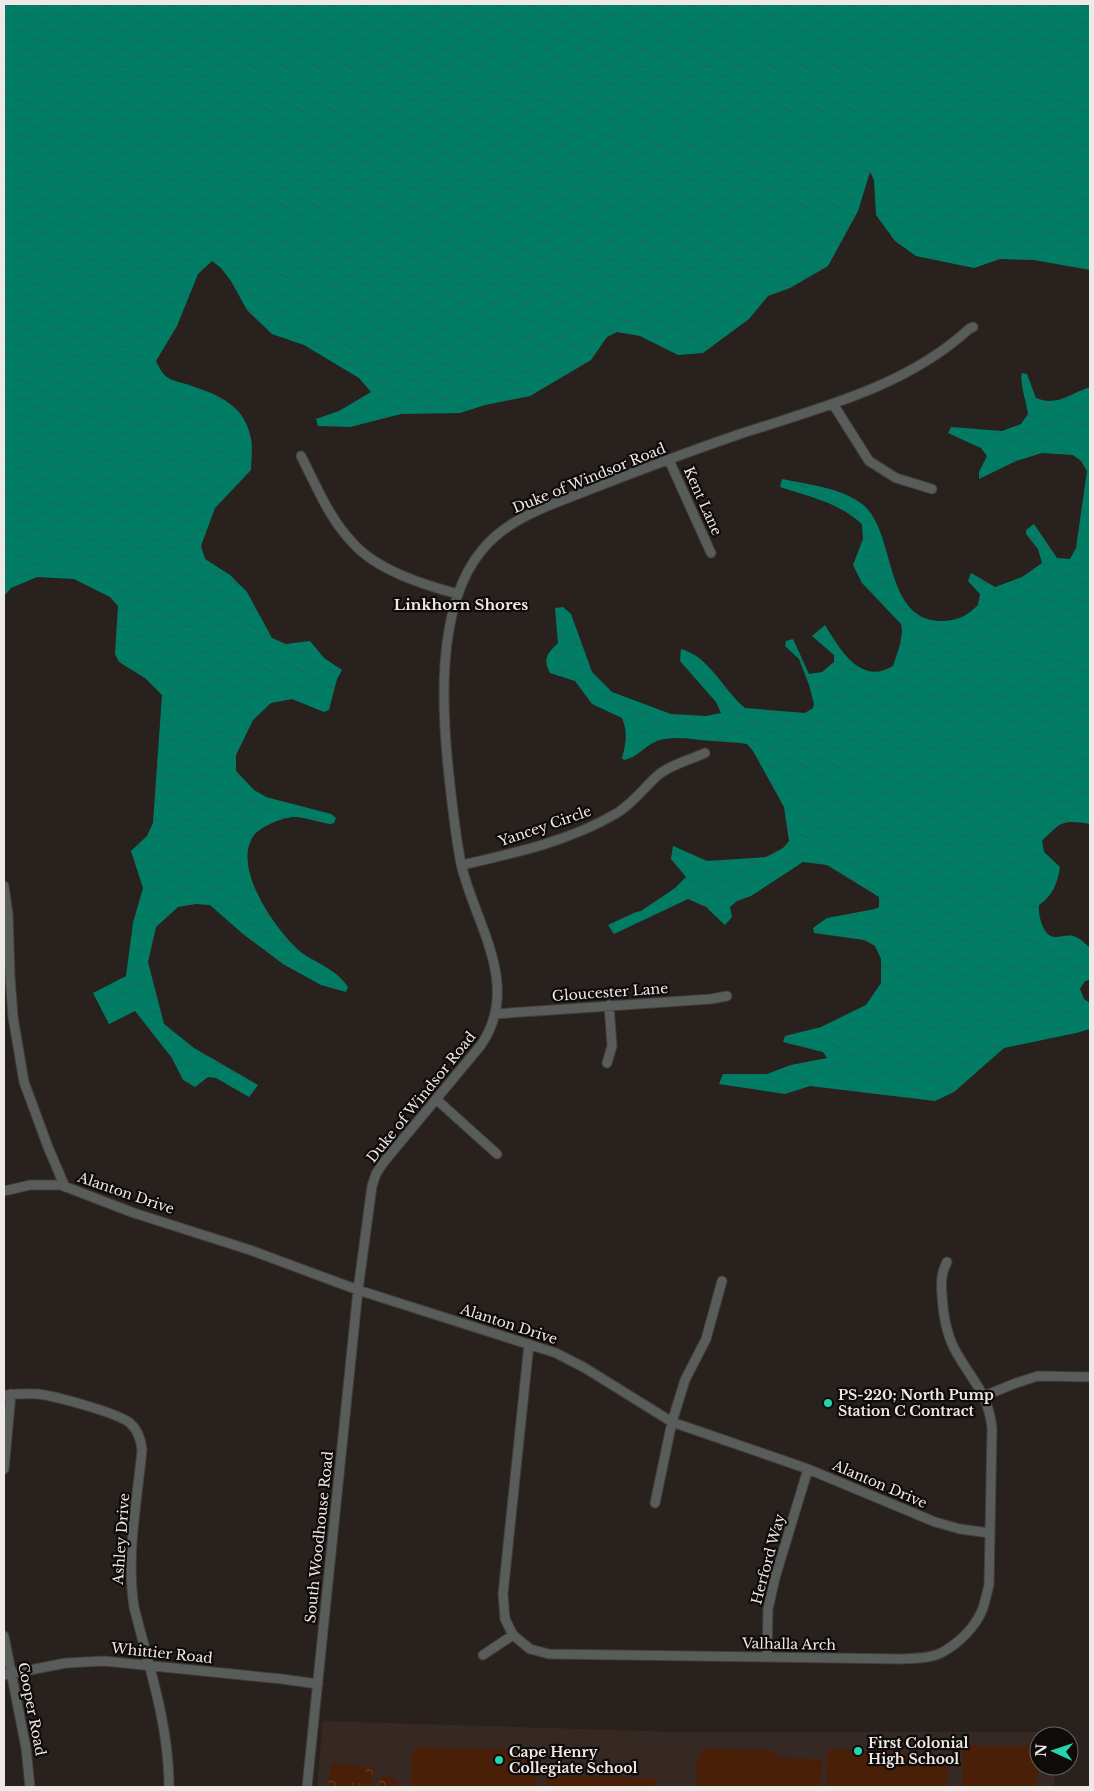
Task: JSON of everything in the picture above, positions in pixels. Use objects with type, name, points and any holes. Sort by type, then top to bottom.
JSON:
[{"type":"street","name":"Duke of Windsor Road","points":[[358,1290],[372,1189],[376,1174],[383,1163],[481,1045],[491,1029],[495,1014],[497,987],[494,960],[492,949],[469,893],[456,837],[445,730],[444,695],[450,628],[458,594],[464,577],[473,561],[501,531],[534,512],[669,460],[833,404],[888,382],[940,353],[973,327]]},
{"type":"street","points":[[833,404],[869,460],[896,478],[932,488]]},
{"type":"street","points":[[301,456],[333,517],[361,552],[381,564],[420,582],[458,594]]},
{"type":"street","name":"Kent Lane","points":[[669,460],[711,553]]},
{"type":"street","name":"Yancey Circle","points":[[462,865],[517,853],[592,826],[625,808],[658,775],[705,753]]},
{"type":"street","points":[[4,886],[13,1017],[24,1082],[65,1187]]},
{"type":"street","name":"Gloucester Lane","points":[[495,1014],[711,999],[727,996]]},
{"type":"street","points":[[608,1063],[612,1046],[609,1005]]},
{"type":"street","points":[[436,1099],[497,1154]]},
{"type":"street","name":"Alanton Drive","points":[[4,1191],[30,1185],[46,1184],[65,1187],[250,1250],[358,1290],[556,1353],[585,1368],[672,1422],[808,1469],[935,1522],[960,1529],[990,1534]]},
{"type":"street","name":"Valhalla Arch","points":[[513,1635],[530,1649],[549,1654],[902,1659],[924,1658],[940,1653],[960,1639],[974,1625],[982,1609],[989,1585],[992,1428],[990,1411],[984,1396],[955,1349],[948,1333],[942,1307],[941,1283],[942,1270],[947,1262]]},
{"type":"street","points":[[655,1503],[672,1422],[685,1380],[706,1339],[722,1281]]},
{"type":"street","name":"South Woodhouse Road","points":[[306,1787],[358,1290]]},
{"type":"street","points":[[483,1655],[513,1635],[505,1619],[504,1594],[529,1344]]},
{"type":"street","points":[[984,1396],[1038,1376],[1090,1377]]},
{"type":"street","name":"Ashley Drive","points":[[7,1395],[36,1394],[52,1396],[113,1414],[129,1421],[139,1435],[142,1450],[132,1551],[131,1590],[164,1728],[169,1787]]},
{"type":"street","points":[[4,1469],[7,1395]]},
{"type":"street","name":"Herford Way","points":[[767,1657],[768,1609],[774,1578],[808,1469]]},
{"type":"street","name":"Cooper Road","points":[[4,1636],[8,1674],[26,1748],[30,1787]]},
{"type":"street","name":"Whittier Road","points":[[8,1674],[49,1666],[104,1661],[318,1684]]},
{"type":"shaded area","points":[[323,1721],[678,1732],[1029,1732],[1029,1776],[1055,1776],[1054,1787],[317,1787]]},
{"type":"green space","points":[[965,1744],[980,1746],[1029,1746],[1029,1776],[1038,1776],[1034,1787],[962,1787],[963,1746]]},
{"type":"green space","points":[[418,1747],[540,1750],[536,1787],[411,1787],[411,1754]]},
{"type":"green space","points":[[704,1749],[770,1750],[780,1758],[823,1759],[820,1787],[696,1787],[697,1757]]},
{"type":"green space","points":[[828,1749],[948,1755],[947,1787],[826,1787]]},
{"type":"green space","points":[[331,1763],[375,1768],[372,1787],[328,1787]]},
{"type":"green space","points":[[338,1768],[366,1771],[365,1784],[336,1781]]},
{"type":"green space","points":[[386,1775],[394,1779],[399,1787],[376,1787],[382,1776]]},
{"type":"green space","points":[[546,1776],[655,1778],[655,1787],[546,1787]]},
{"type":"water","points":[[4,4],[1090,4],[1090,270],[1034,260],[1000,259],[974,268],[916,256],[895,241],[876,215],[874,180],[870,172],[858,211],[828,266],[790,288],[768,296],[749,319],[703,353],[678,355],[640,336],[617,332],[607,337],[591,360],[530,396],[485,405],[460,413],[401,414],[350,427],[318,426],[316,419],[339,411],[371,392],[359,378],[304,345],[272,334],[247,310],[231,281],[221,268],[212,261],[198,274],[177,326],[156,361],[163,373],[170,379],[222,398],[237,410],[248,428],[252,446],[251,470],[215,508],[201,546],[205,559],[230,575],[247,592],[272,638],[286,644],[310,641],[324,658],[342,670],[337,679],[329,710],[324,712],[292,699],[271,703],[253,720],[236,755],[236,771],[254,790],[266,797],[331,814],[336,818],[334,823],[330,824],[291,817],[268,825],[255,834],[249,847],[248,863],[259,898],[280,930],[302,953],[344,981],[348,987],[346,992],[321,985],[283,964],[243,934],[210,905],[196,904],[178,907],[156,927],[148,962],[164,1024],[194,1048],[258,1085],[249,1097],[216,1078],[208,1077],[195,1087],[183,1080],[172,1058],[135,1011],[109,1024],[93,993],[126,976],[133,923],[143,888],[131,851],[147,836],[153,823],[162,695],[145,678],[119,662],[115,654],[118,606],[110,597],[74,579],[37,577],[11,588],[4,596]]},
{"type":"water","points":[[1022,373],[1027,374],[1036,398],[1044,400],[1057,400],[1090,387],[1090,824],[1068,822],[1054,829],[1042,841],[1044,852],[1060,867],[1054,889],[1044,902],[1039,905],[1039,909],[1040,920],[1047,933],[1055,937],[1069,935],[1075,937],[1090,948],[1090,980],[1085,981],[1080,989],[1084,999],[1090,1003],[1090,1029],[1004,1048],[954,1092],[935,1101],[810,1086],[785,1094],[719,1084],[723,1074],[767,1074],[791,1065],[827,1058],[823,1052],[783,1042],[785,1036],[821,1027],[866,1005],[881,983],[881,959],[875,946],[864,940],[814,933],[813,928],[827,918],[875,909],[879,907],[879,897],[827,865],[803,862],[751,896],[737,901],[730,907],[732,917],[725,925],[706,907],[688,899],[614,934],[608,925],[641,911],[675,888],[686,877],[671,859],[673,846],[707,861],[766,857],[783,848],[789,841],[784,807],[753,751],[747,744],[670,738],[657,741],[633,757],[624,760],[622,758],[626,733],[622,718],[592,704],[575,681],[550,673],[546,663],[547,656],[558,643],[555,608],[563,607],[571,614],[592,672],[612,692],[671,714],[706,716],[721,713],[716,702],[680,661],[681,649],[691,653],[708,666],[745,708],[805,713],[813,708],[814,704],[809,685],[799,659],[785,646],[786,641],[793,639],[809,674],[822,672],[834,662],[834,655],[812,636],[825,625],[844,654],[852,662],[861,668],[881,671],[893,666],[902,632],[901,624],[862,583],[853,565],[863,539],[862,524],[833,505],[780,487],[782,479],[834,490],[862,504],[873,517],[881,534],[899,591],[909,606],[922,617],[941,621],[961,617],[978,605],[980,594],[968,581],[971,573],[995,587],[1022,577],[1042,563],[1038,549],[1026,534],[1026,530],[1034,524],[1057,558],[1070,559],[1076,548],[1087,471],[1081,461],[1073,455],[1042,453],[1016,461],[979,479],[979,472],[987,456],[981,448],[948,433],[951,427],[1002,431],[1021,424],[1028,414],[1022,387]]},
{"type":"place","name":"PS-220; North Pump Station C Contract","points":[[828,1403]]},
{"type":"place","name":"First Colonial High School","points":[[858,1751]]},
{"type":"place","name":"Cape Henry Collegiate School","points":[[499,1760]]},
{"type":"district","name":"Linkhorn Shores","points":[[461,605]]}]
